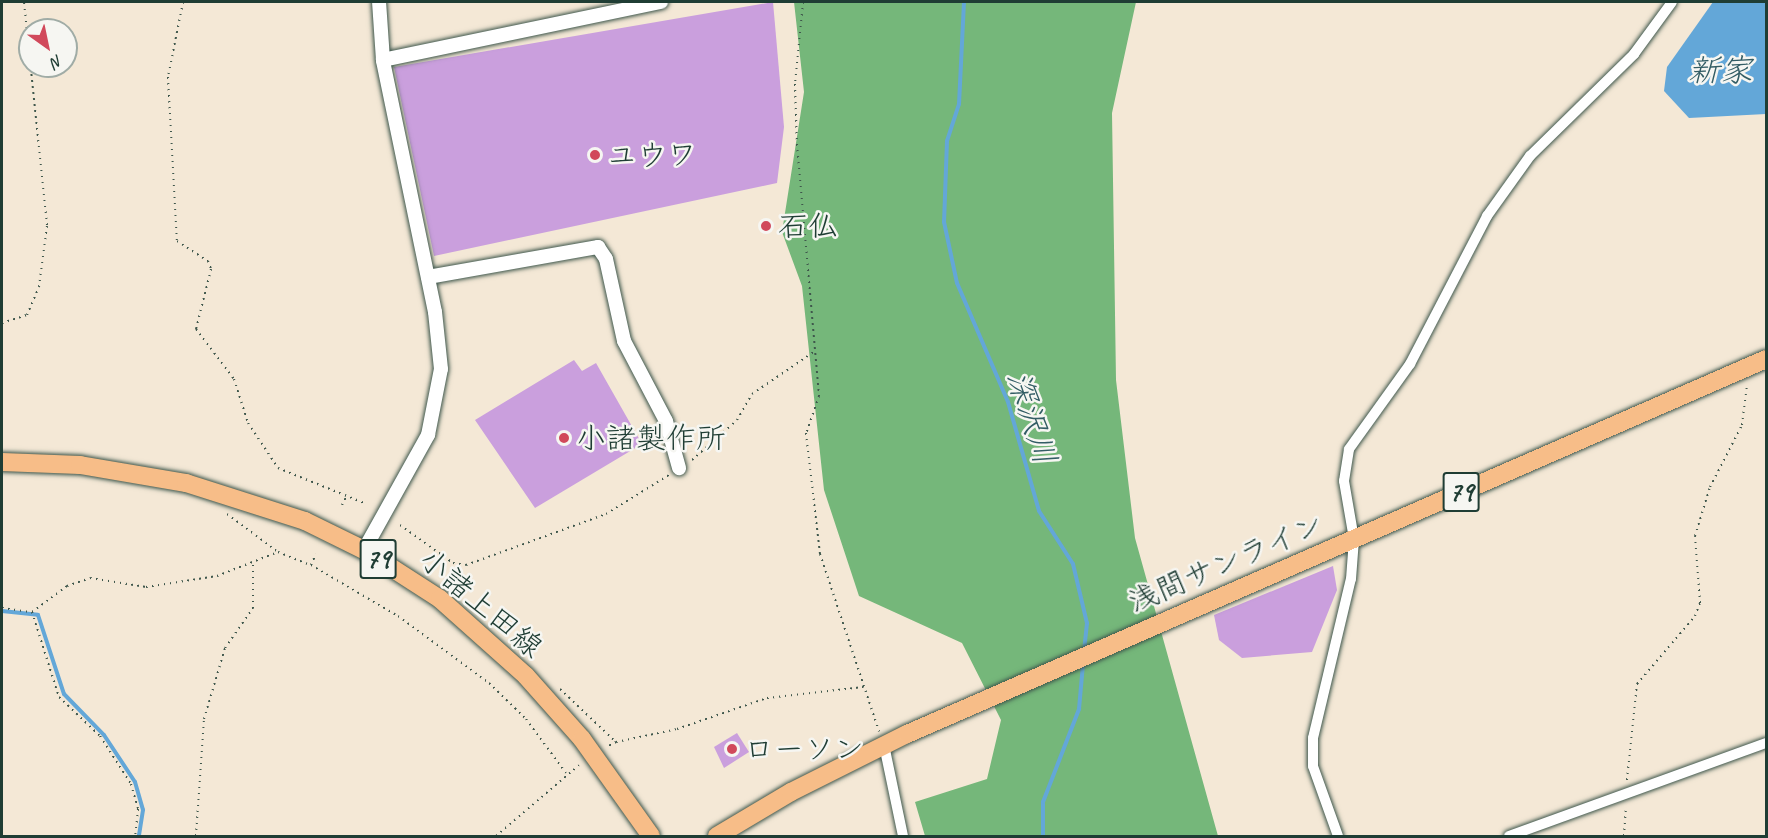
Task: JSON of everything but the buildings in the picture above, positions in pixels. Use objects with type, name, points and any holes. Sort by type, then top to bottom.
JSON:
[{"type":"main road","name":"浅間サンライン","points":[[717,837],[907,734],[1154,624],[1767,359]]},
{"type":"main road","name":"小諸上田線","points":[[2,462],[133,471],[218,492],[305,520],[364,550],[440,598],[545,696],[651,837]]},
{"type":"street","points":[[364,550],[415,461],[435,411],[441,360],[428,277],[383,60],[379,2]]},
{"type":"street","points":[[383,60],[660,2]]},
{"type":"street","points":[[1338,837],[1313,766],[1313,738],[1351,579],[1353,539],[1344,482],[1356,436],[1410,364],[1487,216],[1530,156],[1634,54],[1672,2]]},
{"type":"street","points":[[428,277],[598,247],[606,259],[624,341],[666,421],[679,468]]},
{"type":"street","points":[[1509,837],[1767,743]]},
{"type":"street","points":[[884,745],[903,837]]},
{"type":"path","points":[[2,323],[27,315],[39,287],[47,225],[24,2]]},
{"type":"path","points":[[183,2],[168,77],[177,241],[207,261],[211,269],[196,329],[234,379],[248,423],[278,468],[364,503]]},
{"type":"path","points":[[803,2],[795,94],[819,396],[806,433],[820,554],[884,745]]},
{"type":"path","points":[[399,525],[453,563],[466,565],[606,514],[717,442],[752,394],[815,351]]},
{"type":"path","points":[[1624,837],[1637,684],[1695,616],[1700,603],[1695,537],[1710,487],[1742,425],[1748,367]]},
{"type":"path","points":[[218,492],[215,504],[278,552],[311,565],[398,616],[489,683],[526,719],[566,773]]},
{"type":"path","points":[[342,505],[347,495]]},
{"type":"path","points":[[2,608],[32,612],[68,586],[90,578],[146,587],[217,576],[253,564],[278,552]]},
{"type":"path","points":[[311,565],[316,555]]},
{"type":"path","points":[[196,837],[204,719],[225,648],[253,608],[253,564]]},
{"type":"path","points":[[32,612],[59,697],[100,736],[131,784],[138,809],[135,837]]},
{"type":"path","points":[[545,696],[558,687],[616,742]]},
{"type":"path","points":[[608,746],[616,742],[677,729],[767,698],[863,687]]},
{"type":"path","points":[[496,837],[566,773],[579,765]]},
{"type":"green space","points":[[794,2],[1136,2],[1112,113],[1116,380],[1135,538],[1218,836],[925,836],[915,802],[987,779],[1001,720],[962,643],[859,596],[824,490],[802,286],[782,232],[804,92]]},
{"type":"water","name":"新家","points":[[1713,2],[1766,2],[1766,114],[1689,118],[1664,91],[1667,67]]},
{"type":"waterway","name":"深沢川","points":[[964,2],[959,104],[947,141],[944,222],[957,283],[1008,402],[1039,511],[1073,564],[1087,623],[1084,651]]},
{"type":"waterway","points":[[2,611],[38,615],[64,694],[104,735],[135,782],[143,810],[139,836]]},
{"type":"waterway","name":"深沢川","points":[[1043,836],[1043,802],[1079,709],[1083,664]]},
{"type":"place","name":"ユウワ","points":[[595,155]]},
{"type":"place","name":"石仏","points":[[766,226]]},
{"type":"place","name":"小諸製作所","points":[[564,438]]},
{"type":"place","name":"ローソン","points":[[732,749]]}]
